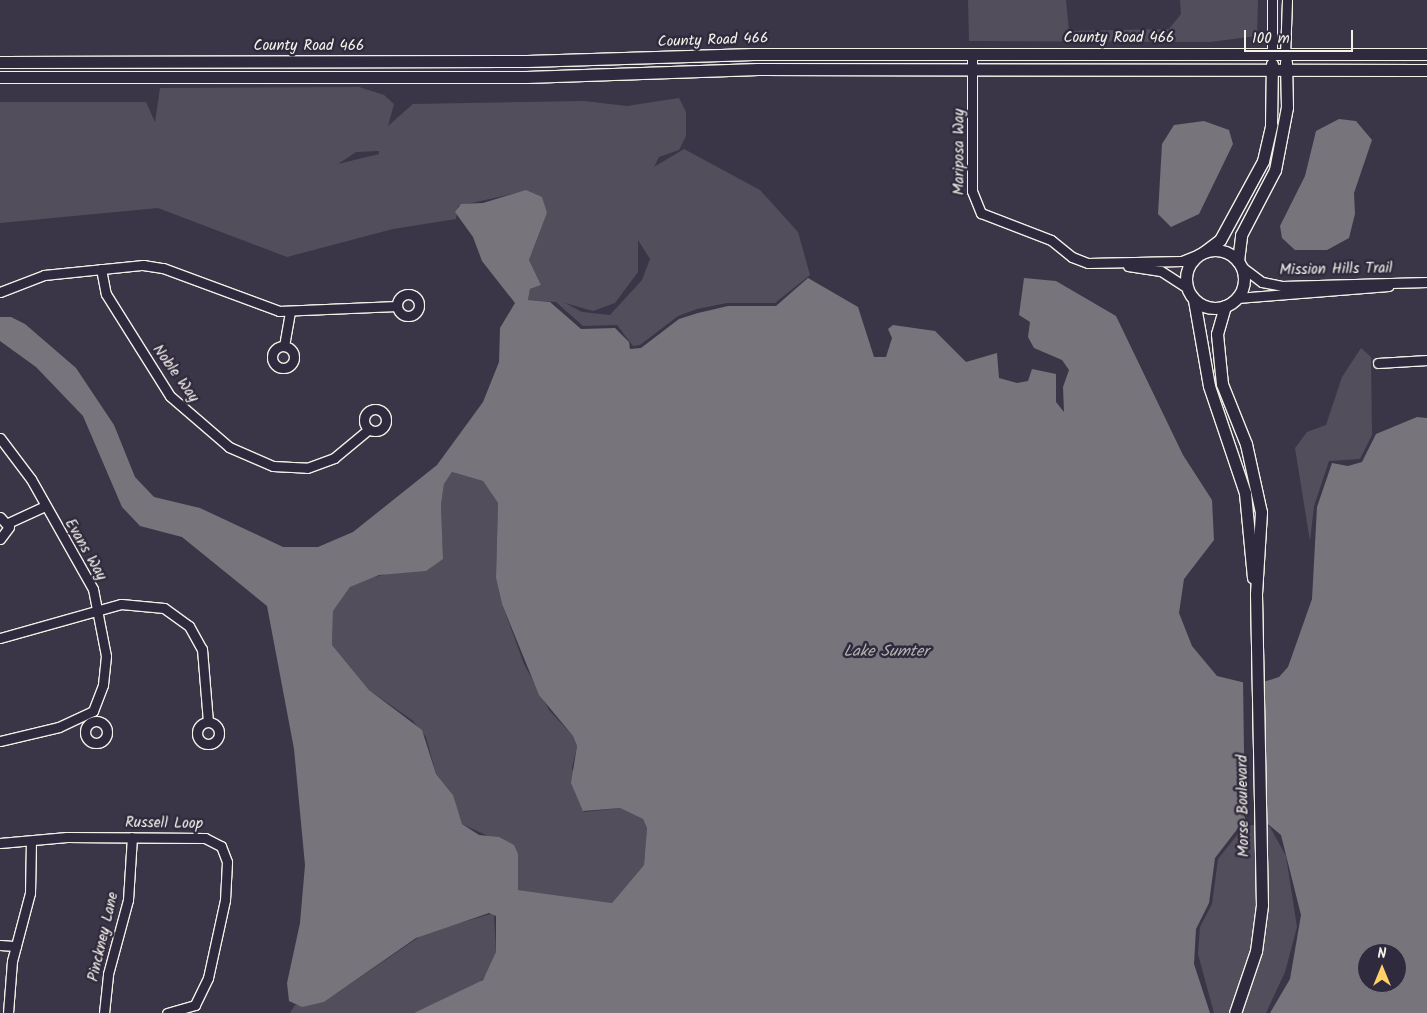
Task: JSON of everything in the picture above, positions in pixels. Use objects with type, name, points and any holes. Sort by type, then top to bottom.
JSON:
[{"type":"main road","name":"County Road 466","points":[[0,62],[526,61],[972,53],[1427,54]]},
{"type":"main road","points":[[1272,55],[1271,125],[1263,161],[1220,240],[1201,253],[1187,269],[1186,287],[1194,300],[1209,308],[1225,306],[1237,298],[1243,286],[1240,264],[1241,235],[1276,170],[1286,114],[1285,55]]},
{"type":"main road","name":"County Road 466","points":[[0,77],[526,77],[973,68],[1427,70]]},
{"type":"main road","points":[[1201,253],[1221,250],[1240,264]]},
{"type":"main road","name":"Morse Boulevard","points":[[1194,300],[1209,386],[1245,493],[1256,594]]},
{"type":"main road","name":"Morse Boulevard","points":[[1225,306],[1217,334],[1222,384],[1246,444],[1262,512],[1256,594],[1262,906],[1256,951],[1235,1013]]},
{"type":"street","points":[[1272,0],[1272,55]]},
{"type":"street","points":[[1285,55],[1287,0]]},
{"type":"street","points":[[972,53],[973,68]]},
{"type":"street","name":"Mariposa Way","points":[[973,68],[972,191],[977,208],[1051,240],[1080,261],[1161,271],[1186,287]]},
{"type":"street","name":"Mariposa Way","points":[[1108,264],[1182,261],[1201,253]]},
{"type":"street","name":"Mission Hills Trail","points":[[1240,264],[1262,282],[1282,286],[1427,282]]},
{"type":"street","points":[[0,292],[32,278],[101,269],[163,268],[290,313],[396,306]]},
{"type":"street","name":"Noble Way","points":[[101,269],[106,294],[170,396],[229,447],[273,466],[307,468],[334,458],[369,429]]},
{"type":"street","name":"Mission Hills Trail","points":[[1237,298],[1368,290],[1407,282]]},
{"type":"street","points":[[284,346],[290,313]]},
{"type":"street","points":[[1378,363],[1427,360]]},
{"type":"street","name":"Evans Way","points":[[0,438],[45,506],[93,589],[99,610],[105,672],[100,699],[89,719],[0,741]]},
{"type":"street","points":[[8,523],[45,506]]},
{"type":"street","points":[[0,517],[8,523]]},
{"type":"street","points":[[0,539],[8,533],[8,523]]},
{"type":"street","points":[[0,638],[132,602],[153,604],[189,626],[205,658],[208,722]]},
{"type":"street","name":"Russell Loop","points":[[0,843],[132,837],[209,839],[226,856],[225,900],[217,949],[195,1005]]},
{"type":"street","name":"Pinckney Lane","points":[[104,1013],[108,974],[128,900],[132,837]]},
{"type":"street","points":[[8,1013],[16,946],[30,894],[31,841]]},
{"type":"street","points":[[0,945],[16,946]]},
{"type":"street","points":[[167,1013],[195,1005],[202,1013]]},
{"type":"shaded area","points":[[968,0],[1066,0],[1069,31],[1169,29],[1181,14],[1180,0],[1258,0],[1257,36],[1210,42],[969,41]]},
{"type":"shaded area","points":[[359,87],[384,95],[394,104],[388,126],[413,104],[584,101],[627,106],[679,98],[686,112],[686,136],[679,150],[659,157],[654,167],[684,149],[760,190],[798,232],[810,275],[775,303],[727,303],[697,309],[678,316],[640,345],[633,346],[617,325],[583,326],[556,302],[528,300],[530,289],[541,285],[529,260],[547,213],[517,193],[458,206],[456,219],[393,229],[287,257],[158,208],[0,223],[0,102],[146,102],[155,122],[160,88]],"holes":[[[379,151],[379,154],[338,164],[356,152]],[[638,240],[650,259],[642,280],[610,315],[582,312],[565,303],[593,311],[615,303],[638,272]]]},
{"type":"shaded area","points":[[1361,348],[1371,357],[1372,435],[1360,459],[1329,461],[1314,506],[1310,541],[1295,448],[1307,432],[1326,425],[1342,377]]},
{"type":"shaded area","points":[[452,472],[483,481],[498,503],[496,578],[502,604],[524,664],[549,710],[573,736],[577,746],[572,768],[584,812],[620,808],[643,819],[647,828],[644,865],[612,903],[518,890],[517,877],[488,836],[462,824],[450,791],[436,774],[426,737],[412,720],[369,690],[332,645],[333,611],[350,587],[363,580],[443,559],[441,505],[444,484]]},
{"type":"shaded area","points":[[1263,824],[1270,827],[1286,856],[1297,927],[1285,972],[1266,1013],[1239,1013],[1260,952]]},
{"type":"shaded area","points":[[1245,825],[1255,825],[1258,905],[1253,949],[1231,1013],[1214,1013],[1198,954],[1200,927],[1212,904],[1218,859]]},
{"type":"shaded area","points":[[494,913],[496,952],[490,971],[477,985],[414,1013],[290,1013],[295,1005],[324,1002],[425,933]]},
{"type":"water","points":[[1339,119],[1356,121],[1372,140],[1354,193],[1355,214],[1349,238],[1327,250],[1295,250],[1282,238],[1280,226],[1305,176],[1316,131]]},
{"type":"water","points":[[1204,121],[1229,130],[1233,144],[1199,214],[1171,227],[1158,214],[1162,144],[1174,125]]},
{"type":"water","name":"Lake Sumter","points":[[526,190],[542,197],[547,213],[529,260],[541,285],[530,289],[528,300],[550,302],[581,329],[615,328],[629,342],[630,349],[641,348],[679,319],[698,313],[728,306],[776,306],[808,278],[858,307],[874,357],[886,357],[892,338],[888,329],[893,325],[935,331],[966,362],[997,353],[999,378],[1017,383],[1028,381],[1032,369],[1056,374],[1056,402],[1064,412],[1063,387],[1069,370],[1062,360],[1034,348],[1028,337],[1030,322],[1019,315],[1024,278],[1056,281],[1116,316],[1183,455],[1212,500],[1214,540],[1184,579],[1179,613],[1192,646],[1217,676],[1254,685],[1279,677],[1288,667],[1312,599],[1317,507],[1332,463],[1348,466],[1362,462],[1376,434],[1417,417],[1427,418],[1427,1013],[1270,1013],[1290,979],[1301,915],[1281,835],[1257,815],[1245,819],[1215,858],[1209,903],[1196,929],[1194,964],[1210,1013],[414,1013],[483,980],[496,952],[496,916],[489,913],[416,938],[324,1002],[302,1007],[289,1001],[287,983],[300,923],[305,865],[294,749],[267,606],[182,537],[140,526],[122,507],[83,416],[36,367],[0,341],[0,317],[11,317],[25,324],[76,368],[114,425],[135,477],[154,497],[200,508],[283,547],[318,547],[353,532],[437,465],[483,402],[499,362],[500,328],[515,303],[482,261],[473,237],[455,212],[461,204],[483,203]],"holes":[[[452,472],[483,481],[498,503],[496,578],[502,604],[539,695],[573,736],[577,746],[571,783],[583,811],[620,808],[643,819],[647,828],[644,865],[612,903],[518,890],[518,854],[514,845],[499,837],[479,835],[462,824],[453,795],[436,774],[422,730],[369,690],[332,645],[333,611],[350,587],[379,575],[426,571],[443,559],[441,505],[444,484]]]},
{"type":"pier","points":[[1243,680],[1264,680],[1266,823],[1251,818],[1245,823]]}]
